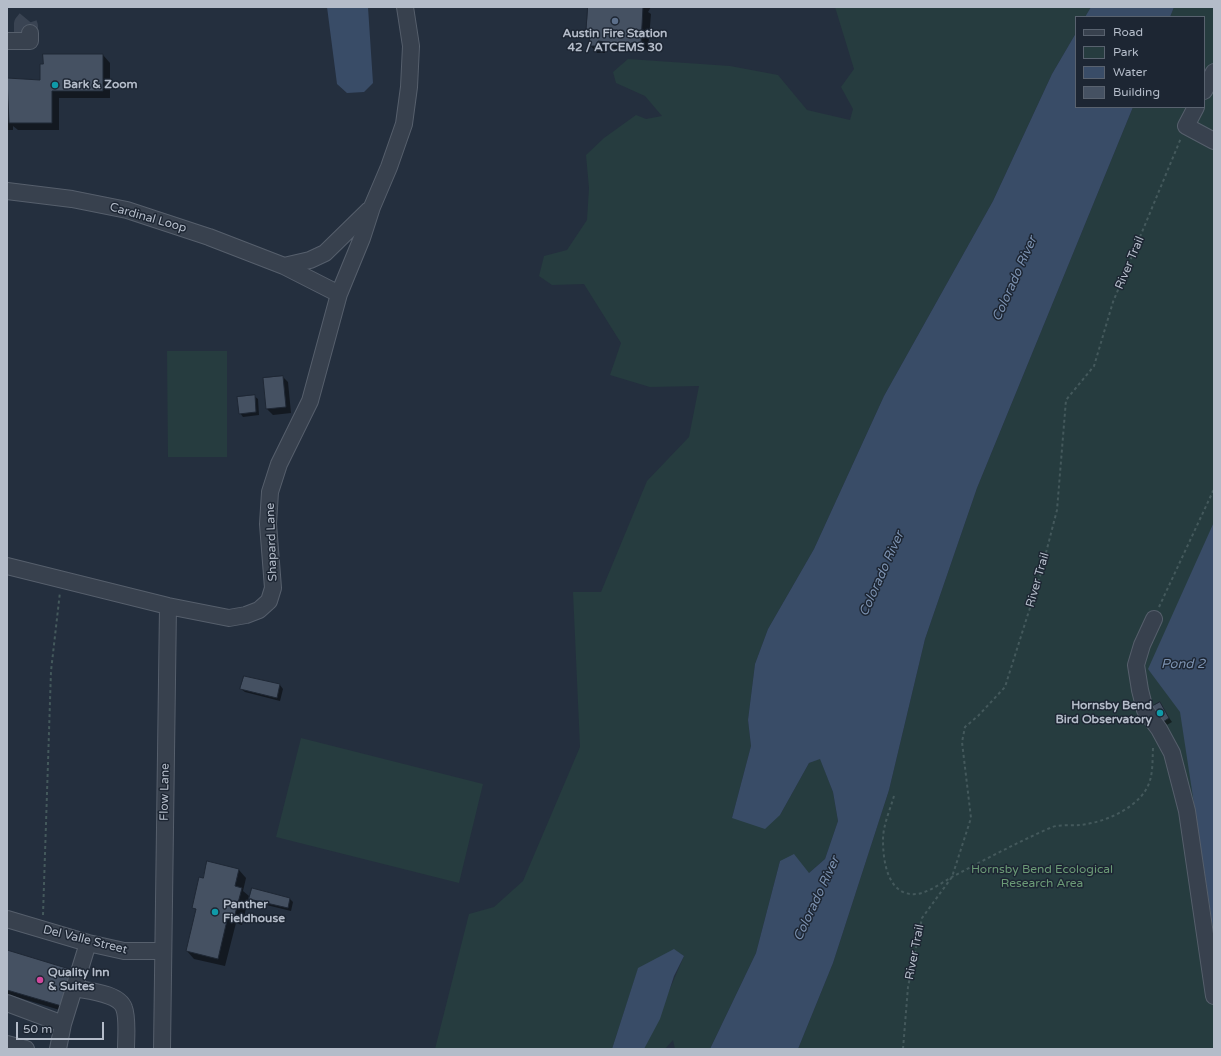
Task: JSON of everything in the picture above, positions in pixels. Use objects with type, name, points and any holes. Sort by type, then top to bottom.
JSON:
[{"type":"street","points":[[339,294],[362,238],[372,207],[389,167],[404,124],[409,87],[411,46],[405,7]]},
{"type":"street","points":[[1205,89],[1214,72]]},
{"type":"street","points":[[1195,108],[1186,126],[1214,141]]},
{"type":"street","name":"Cardinal Loop","points":[[7,191],[72,199],[127,210],[209,237],[284,266],[339,294]]},
{"type":"street","points":[[284,266],[310,260],[325,252],[372,207]]},
{"type":"street","name":"Shapard Lane","points":[[7,566],[168,606],[229,618],[246,615],[260,610],[269,601],[273,588],[268,524],[270,492],[279,464],[310,402],[339,294]]},
{"type":"street","name":"Flow Lane","points":[[162,1049],[168,606]]},
{"type":"street","points":[[1154,619],[1142,645],[1136,665],[1144,710],[1160,729],[1172,753],[1187,811],[1214,996]]},
{"type":"street","name":"Del Valle Street","points":[[7,920],[88,943],[124,951],[163,951]]},
{"type":"street","points":[[58,1049],[63,1024],[88,943]]},
{"type":"street","points":[[74,988],[113,997],[120,1002],[125,1009],[126,1049]]},
{"type":"street","points":[[7,1002],[63,1024]]},
{"type":"street","points":[[7,1044],[26,1049]]},
{"type":"path","name":"River Trail","points":[[903,1049],[908,987],[922,918],[952,877],[971,818],[962,742],[964,727],[978,716],[1005,687],[1040,576],[1057,510],[1059,463],[1066,400],[1094,366],[1113,302],[1186,126]]},
{"type":"path","points":[[1154,619],[1214,489]]},
{"type":"path","points":[[41,929],[44,908],[51,671],[61,579]]},
{"type":"path","points":[[894,796],[886,822],[883,840],[889,878],[895,887],[906,893],[917,894],[934,887],[1052,827],[1081,825],[1106,819],[1132,804],[1147,790],[1153,775],[1153,735],[1160,729]]},
{"type":"green space","points":[[835,7],[1091,7],[1086,16],[1075,16],[1075,35],[1052,74],[993,201],[884,396],[814,549],[768,629],[755,664],[748,720],[751,746],[732,818],[780,815],[809,763],[820,758],[833,792],[838,821],[825,859],[809,873],[780,861],[756,953],[710,1049],[675,1049],[673,1040],[665,1049],[644,1049],[684,956],[674,950],[638,969],[612,1049],[435,1049],[469,914],[494,907],[523,881],[580,747],[573,592],[601,592],[647,481],[689,437],[699,386],[650,387],[610,375],[621,343],[584,284],[552,285],[539,276],[544,256],[567,250],[587,220],[589,188],[586,155],[604,138],[636,115],[646,119],[662,116],[645,96],[616,83],[613,72],[628,59],[730,66],[778,75],[807,110],[850,120],[853,109],[841,87],[854,69]]},
{"type":"green space","name":"Hornsby Bend Ecological Research Area","points":[[1174,7],[1214,7],[1214,1049],[798,1049],[833,963],[889,790],[925,639],[977,488],[1133,108],[1205,108],[1205,16],[1170,16]]},
{"type":"green space","points":[[167,351],[227,351],[227,457],[168,457]]},
{"type":"green space","points":[[301,738],[483,784],[459,883],[276,837]]},
{"type":"water","points":[[327,7],[368,7],[373,83],[364,92],[347,93],[337,84]]},
{"type":"water","points":[[1091,7],[1174,7],[1170,16],[1086,16]]},
{"type":"water","name":"Colorado River","points":[[1075,35],[1075,108],[1133,108],[977,488],[925,639],[889,790],[833,963],[798,1049],[710,1049],[756,953],[780,861],[794,854],[809,873],[825,859],[838,821],[833,792],[820,759],[809,763],[780,815],[765,829],[732,818],[751,746],[748,720],[755,664],[768,629],[814,549],[884,396],[993,201],[1052,74]]},
{"type":"water","name":"Pond 2","points":[[1214,522],[1214,935],[1180,712],[1148,669]]},
{"type":"water","points":[[674,949],[684,956],[674,976],[660,1019],[644,1049],[612,1049],[638,968]]},
{"type":"building","name":"Austin Fire Station 42 / ATCEMS 30","points":[[588,7],[643,7],[641,43],[631,43],[630,45],[598,41],[597,46],[589,46],[590,35],[586,35]]},
{"type":"building","name":"Bark & Zoom","points":[[43,54],[103,54],[103,91],[52,91],[52,123],[9,123],[7,78],[40,80],[40,64],[43,64]]},
{"type":"building","points":[[283,376],[286,407],[266,409],[263,378]]},
{"type":"building","points":[[255,395],[256,412],[239,414],[237,397]]},
{"type":"building","points":[[244,676],[280,684],[277,698],[240,689]]},
{"type":"building","name":"Hornsby Bend Bird Observatory","points":[[1160,702],[1169,718],[1160,724],[1151,707]]},
{"type":"building","name":"Panther Fieldhouse","points":[[207,861],[239,869],[235,886],[242,888],[234,918],[228,916],[218,959],[186,951],[196,909],[192,908],[199,877],[203,878]]},
{"type":"building","points":[[252,888],[290,898],[288,908],[249,899]]},
{"type":"building","name":"Quality Inn & Suites","points":[[7,950],[76,971],[65,1007],[7,990]]},
{"type":"tunnel","points":[[22,33],[22,23],[27,17],[30,26],[30,33]]},
{"type":"place","name":"Austin Fire Station 42 / ATCEMS 30","points":[[615,21]]},
{"type":"place","name":"Bark & Zoom","points":[[55,85]]},
{"type":"place","name":"Hornsby Bend Bird Observatory","points":[[1160,713]]},
{"type":"place","name":"Panther Fieldhouse","points":[[215,912]]},
{"type":"place","name":"Quality Inn & Suites","points":[[40,980]]}]
